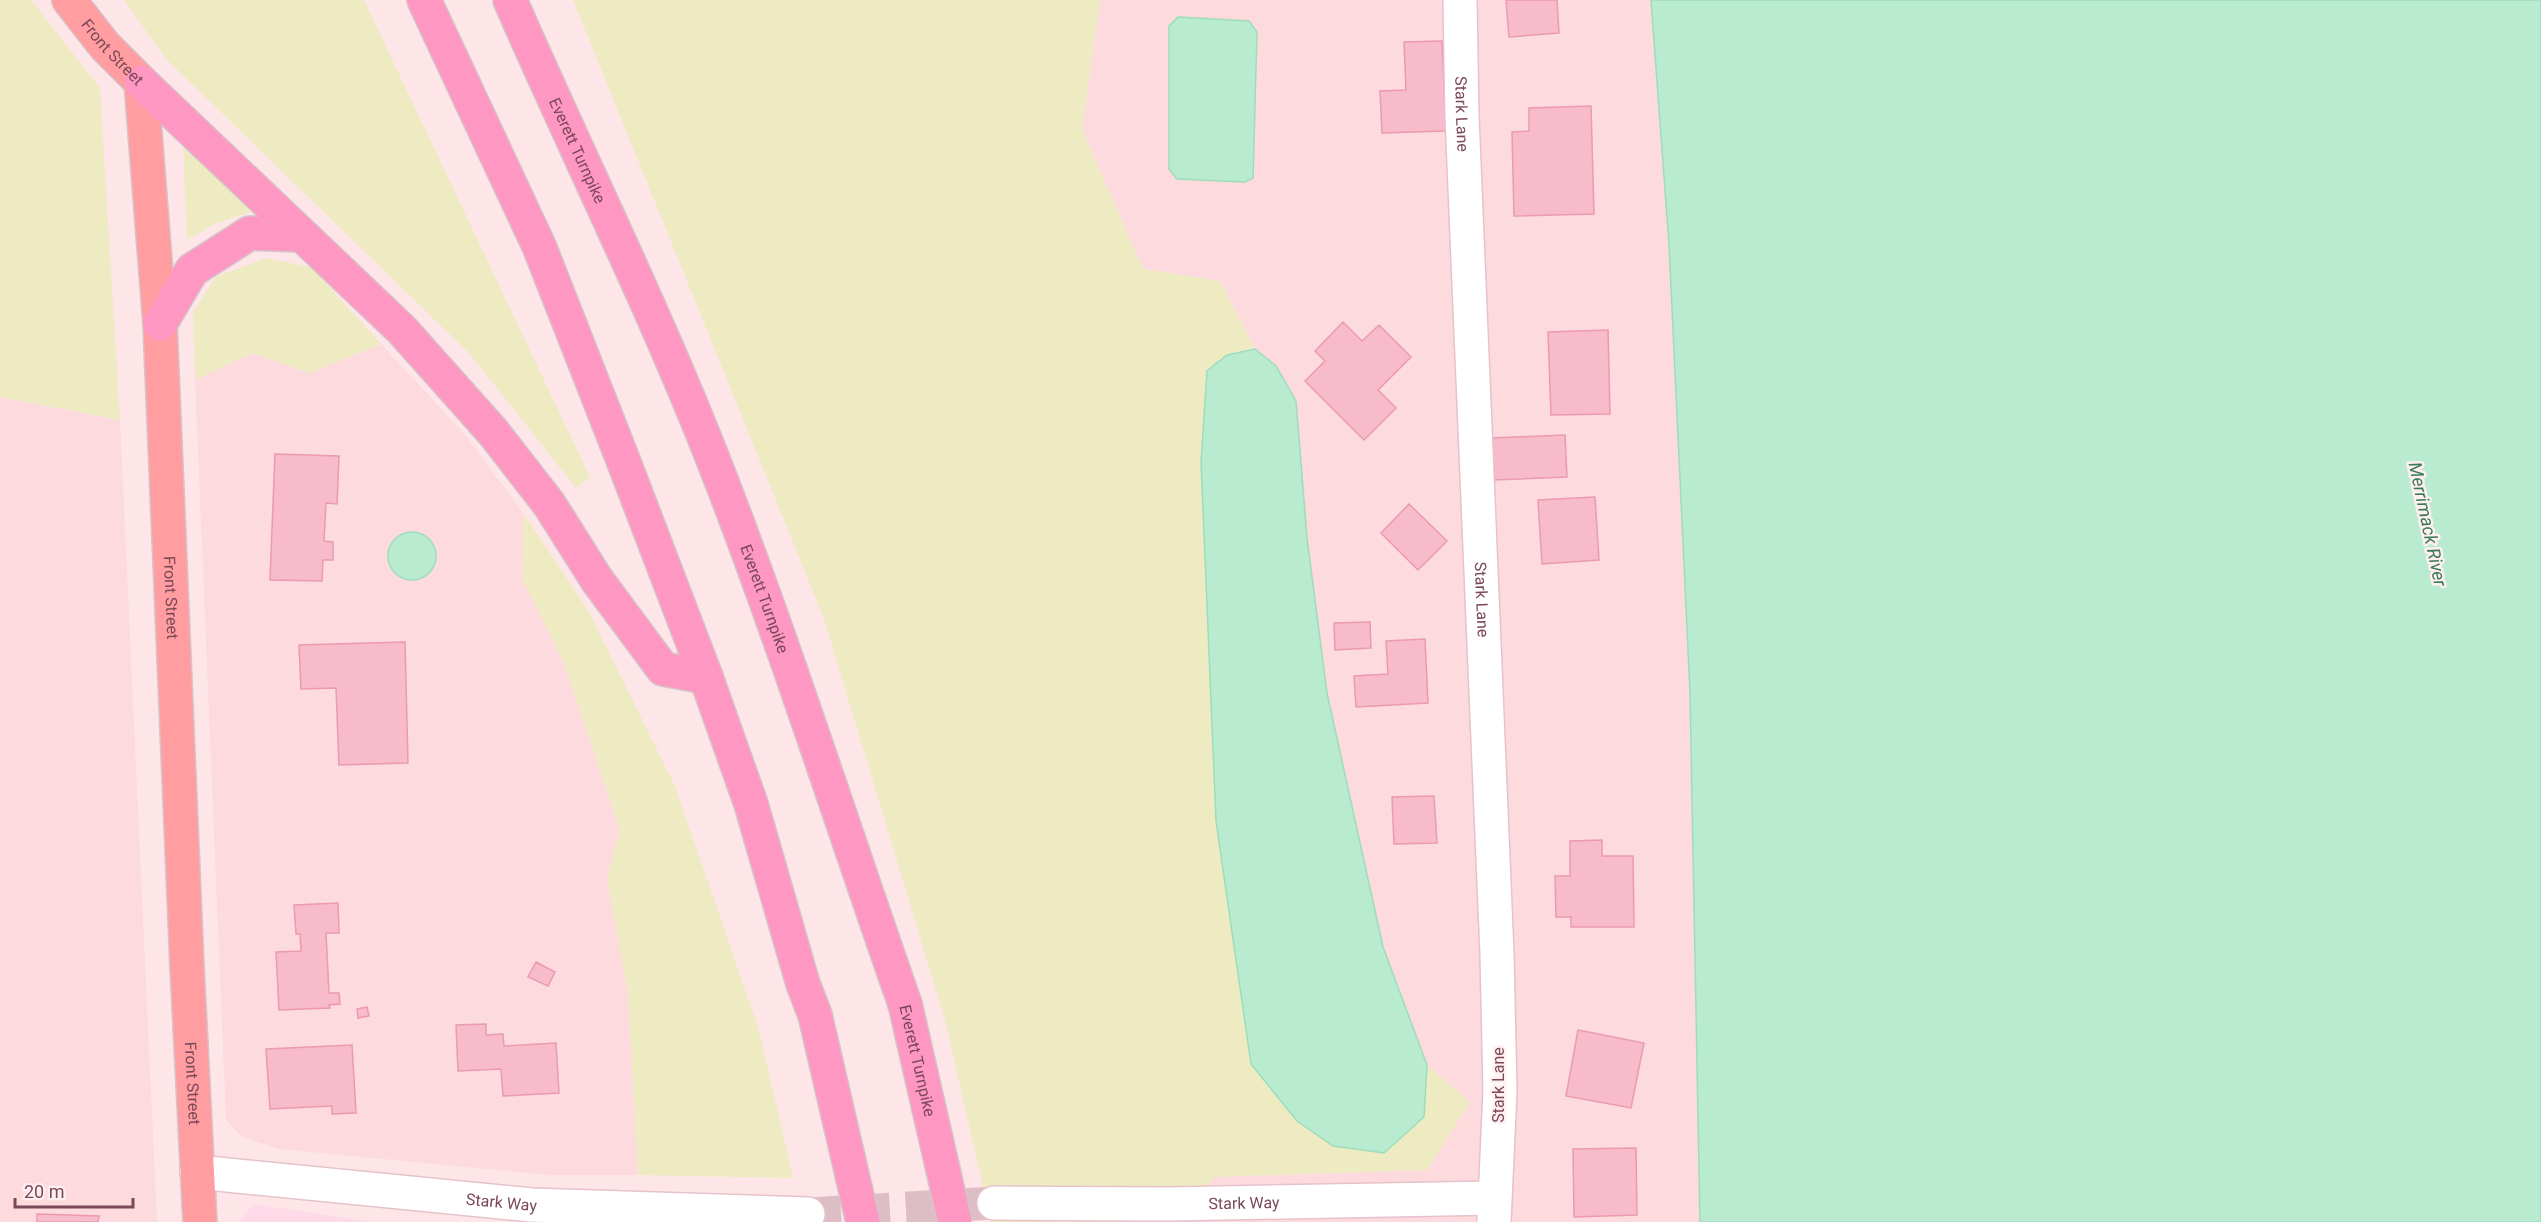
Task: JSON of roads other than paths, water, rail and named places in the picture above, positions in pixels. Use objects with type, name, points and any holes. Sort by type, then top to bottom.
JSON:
[{"type":"highway","points":[[424,0],[539,246],[706,677],[751,804],[803,984],[815,1016],[863,1222]]},
{"type":"highway","name":"Everett Turnpike","points":[[510,0],[644,294],[715,466],[781,640],[905,1004],[954,1222]]},
{"type":"highway","points":[[141,82],[402,330],[493,432],[549,504],[597,580],[663,669],[706,677]]},
{"type":"highway","points":[[160,324],[192,270],[250,233],[301,235]]},
{"type":"main road","name":"Front Street","points":[[69,0],[105,46],[141,82],[160,324],[200,1222]]},
{"type":"street","name":"Stark Lane","points":[[1460,0],[1464,152],[1497,954],[1500,1091],[1494,1210]]},
{"type":"street","name":"Stark Way","points":[[197,1172],[532,1205],[808,1214]]},
{"type":"street","name":"Stark Way","points":[[994,1203],[1170,1213],[1494,1210]]},
{"type":"water","name":"Merrimack River","points":[[1651,0],[2541,0],[2541,1222],[1700,1222],[1690,692],[1669,244]]},
{"type":"water","points":[[1178,17],[1249,21],[1257,32],[1253,178],[1245,182],[1177,179],[1169,169],[1169,26]]},
{"type":"water","points":[[1255,349],[1276,366],[1296,401],[1307,538],[1327,693],[1383,947],[1427,1065],[1424,1117],[1384,1153],[1333,1146],[1297,1121],[1251,1064],[1216,821],[1201,462],[1207,371],[1227,355]]},
{"type":"water","points":[[412,532],[429,539],[436,556],[429,573],[412,580],[395,573],[388,556],[395,539]]},
{"type":"tunnel","points":[[808,1214],[994,1203]]}]
